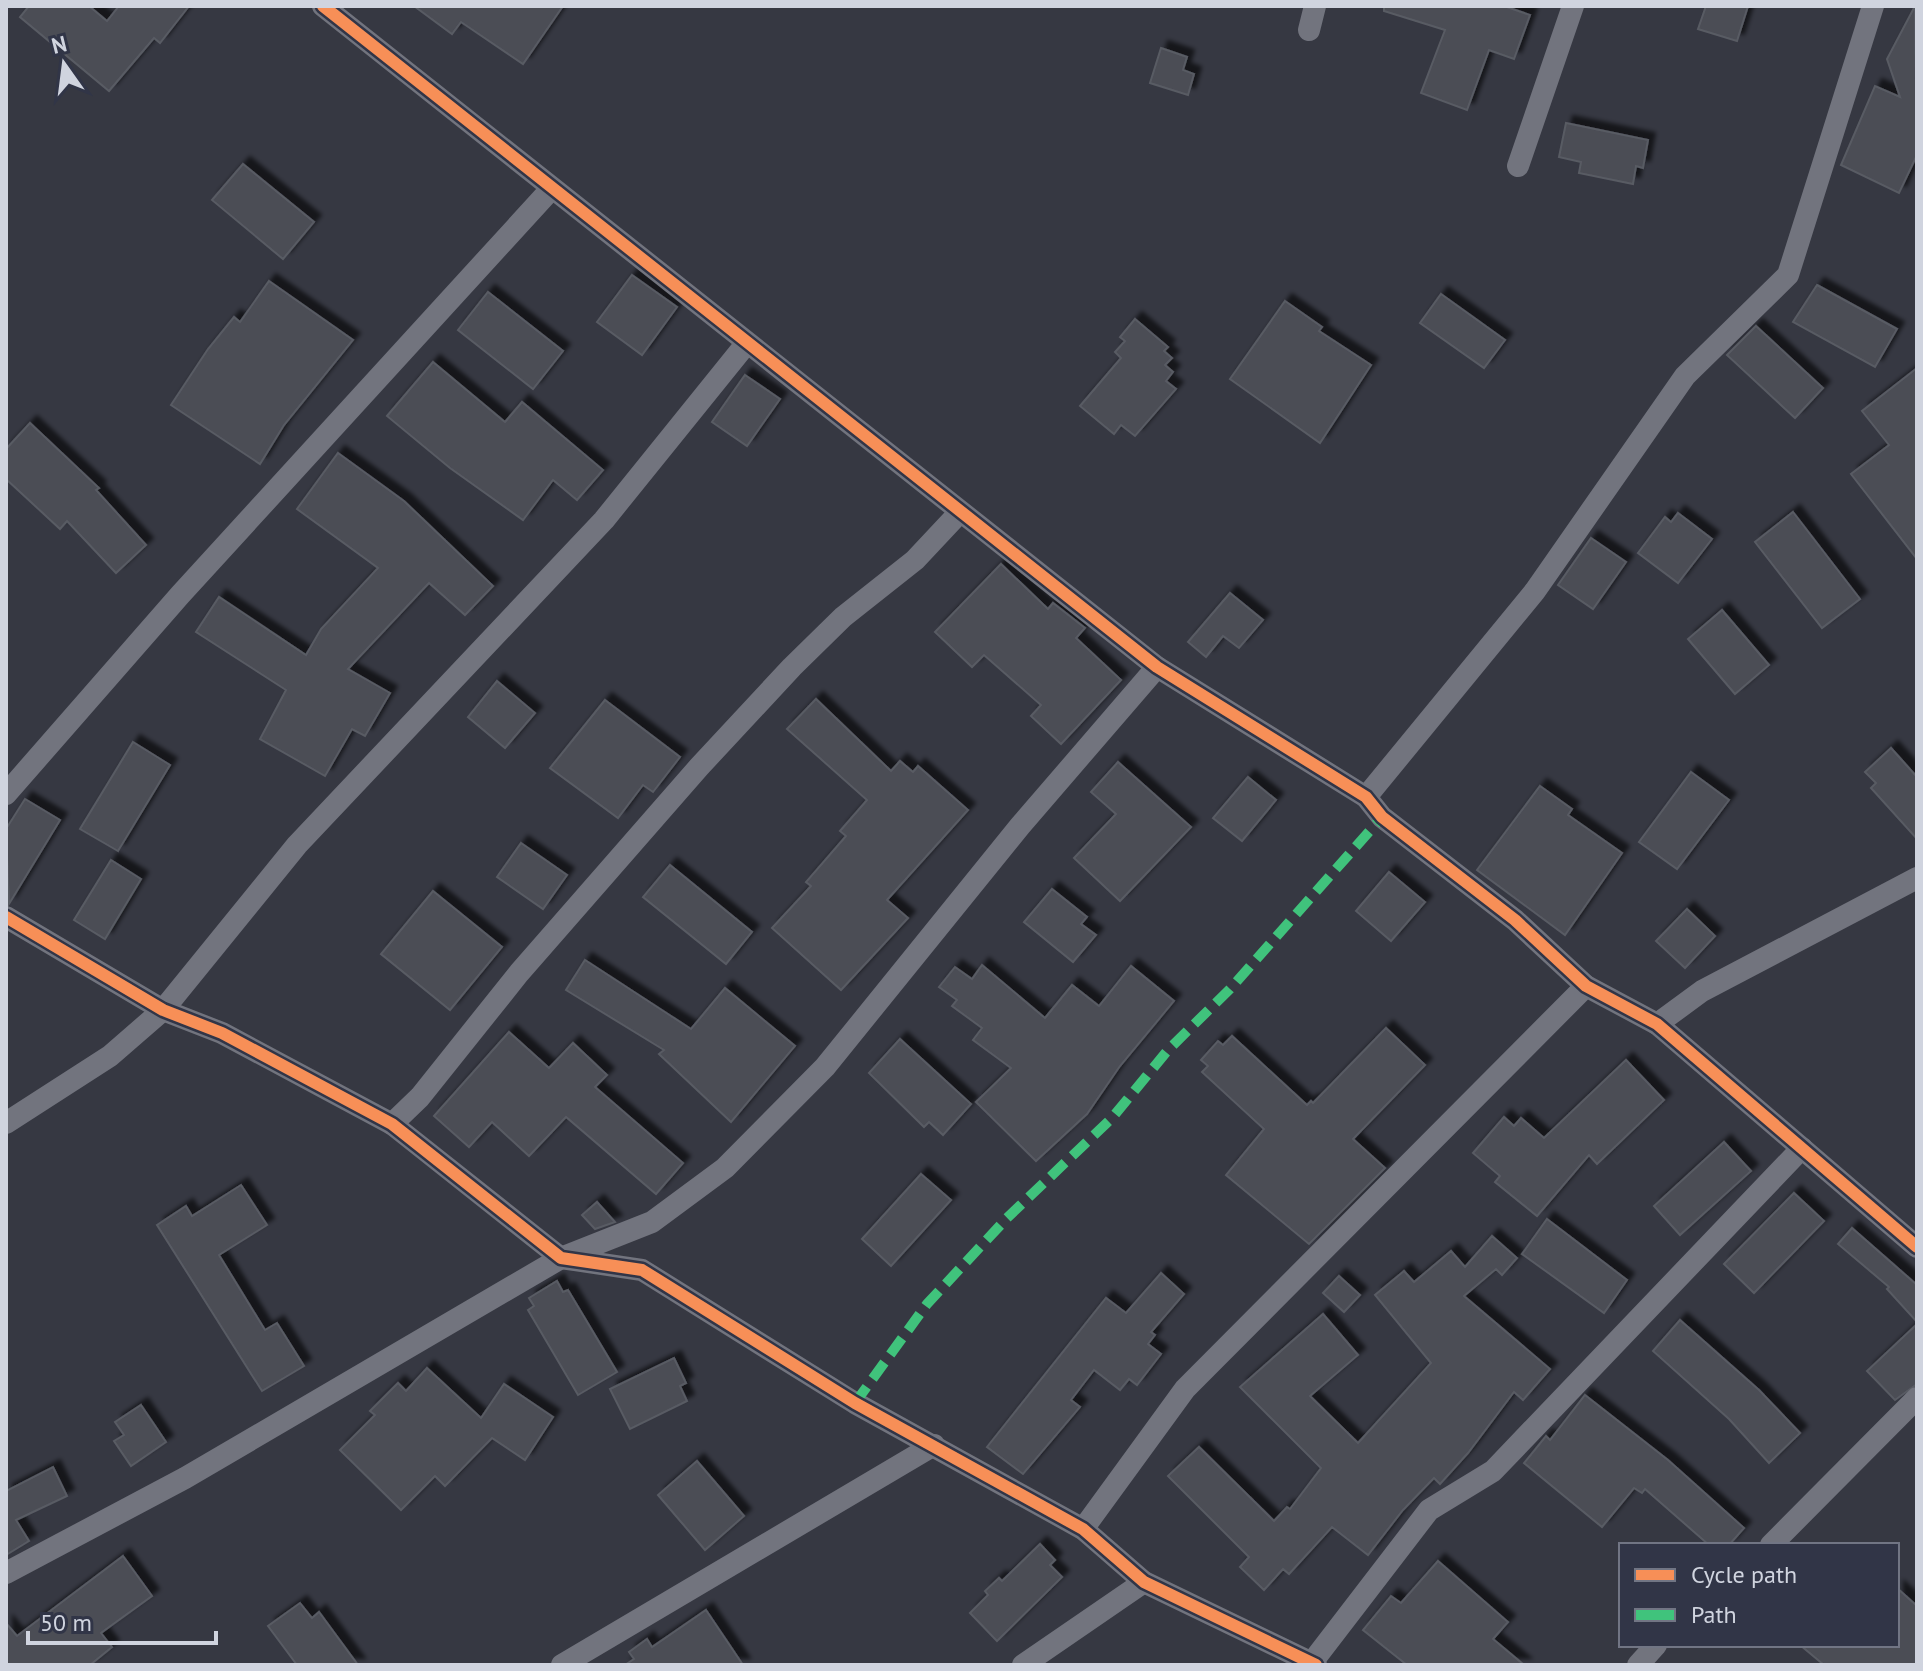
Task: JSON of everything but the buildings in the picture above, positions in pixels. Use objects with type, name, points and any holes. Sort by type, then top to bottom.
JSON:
[{"type":"street","points":[[323,6],[1157,667],[1366,797],[1382,817],[1515,920],[1586,986],[1657,1024],[1917,1247]]},
{"type":"street","points":[[1309,30],[1315,6]]},
{"type":"street","points":[[1518,166],[1573,6]]},
{"type":"street","points":[[1366,797],[1535,591],[1685,376],[1788,275],[1873,6]]},
{"type":"street","points":[[6,794],[191,584],[552,188]]},
{"type":"street","points":[[6,1123],[110,1056],[163,1010],[297,845],[604,520],[746,344]]},
{"type":"street","points":[[392,1124],[420,1097],[519,973],[699,767],[833,627],[915,560],[960,512]]},
{"type":"street","points":[[6,1573],[185,1478],[561,1258],[652,1222],[725,1168],[825,1067],[1020,826],[1157,667]]},
{"type":"street","points":[[1657,1024],[1702,991],[1917,878]]},
{"type":"street","points":[[6,917],[163,1010],[236,1040],[392,1124],[561,1258],[642,1270],[855,1403],[1083,1529],[1144,1582],[1313,1664],[1429,1510],[1493,1471],[1802,1148]]},
{"type":"street","points":[[1083,1529],[1185,1389],[1586,986]]},
{"type":"street","points":[[1773,1543],[1917,1398]]},
{"type":"street","points":[[562,1665],[934,1445]]},
{"type":"street","points":[[1023,1665],[1144,1582]]},
{"type":"street","points":[[1638,1665],[1654,1647]]},
{"type":"marked path","points":[[855,1403],[927,1304],[1007,1218],[1112,1118],[1168,1050],[1230,989],[1382,817]]},
{"type":"cycle path","points":[[323,6],[1157,667],[1366,797],[1382,817],[1515,920],[1586,986],[1657,1024],[1917,1247]]},
{"type":"cycle path","points":[[6,917],[163,1010],[222,1033],[392,1124],[561,1258],[642,1270],[855,1403],[1083,1529],[1144,1582],[1316,1665]]}]
